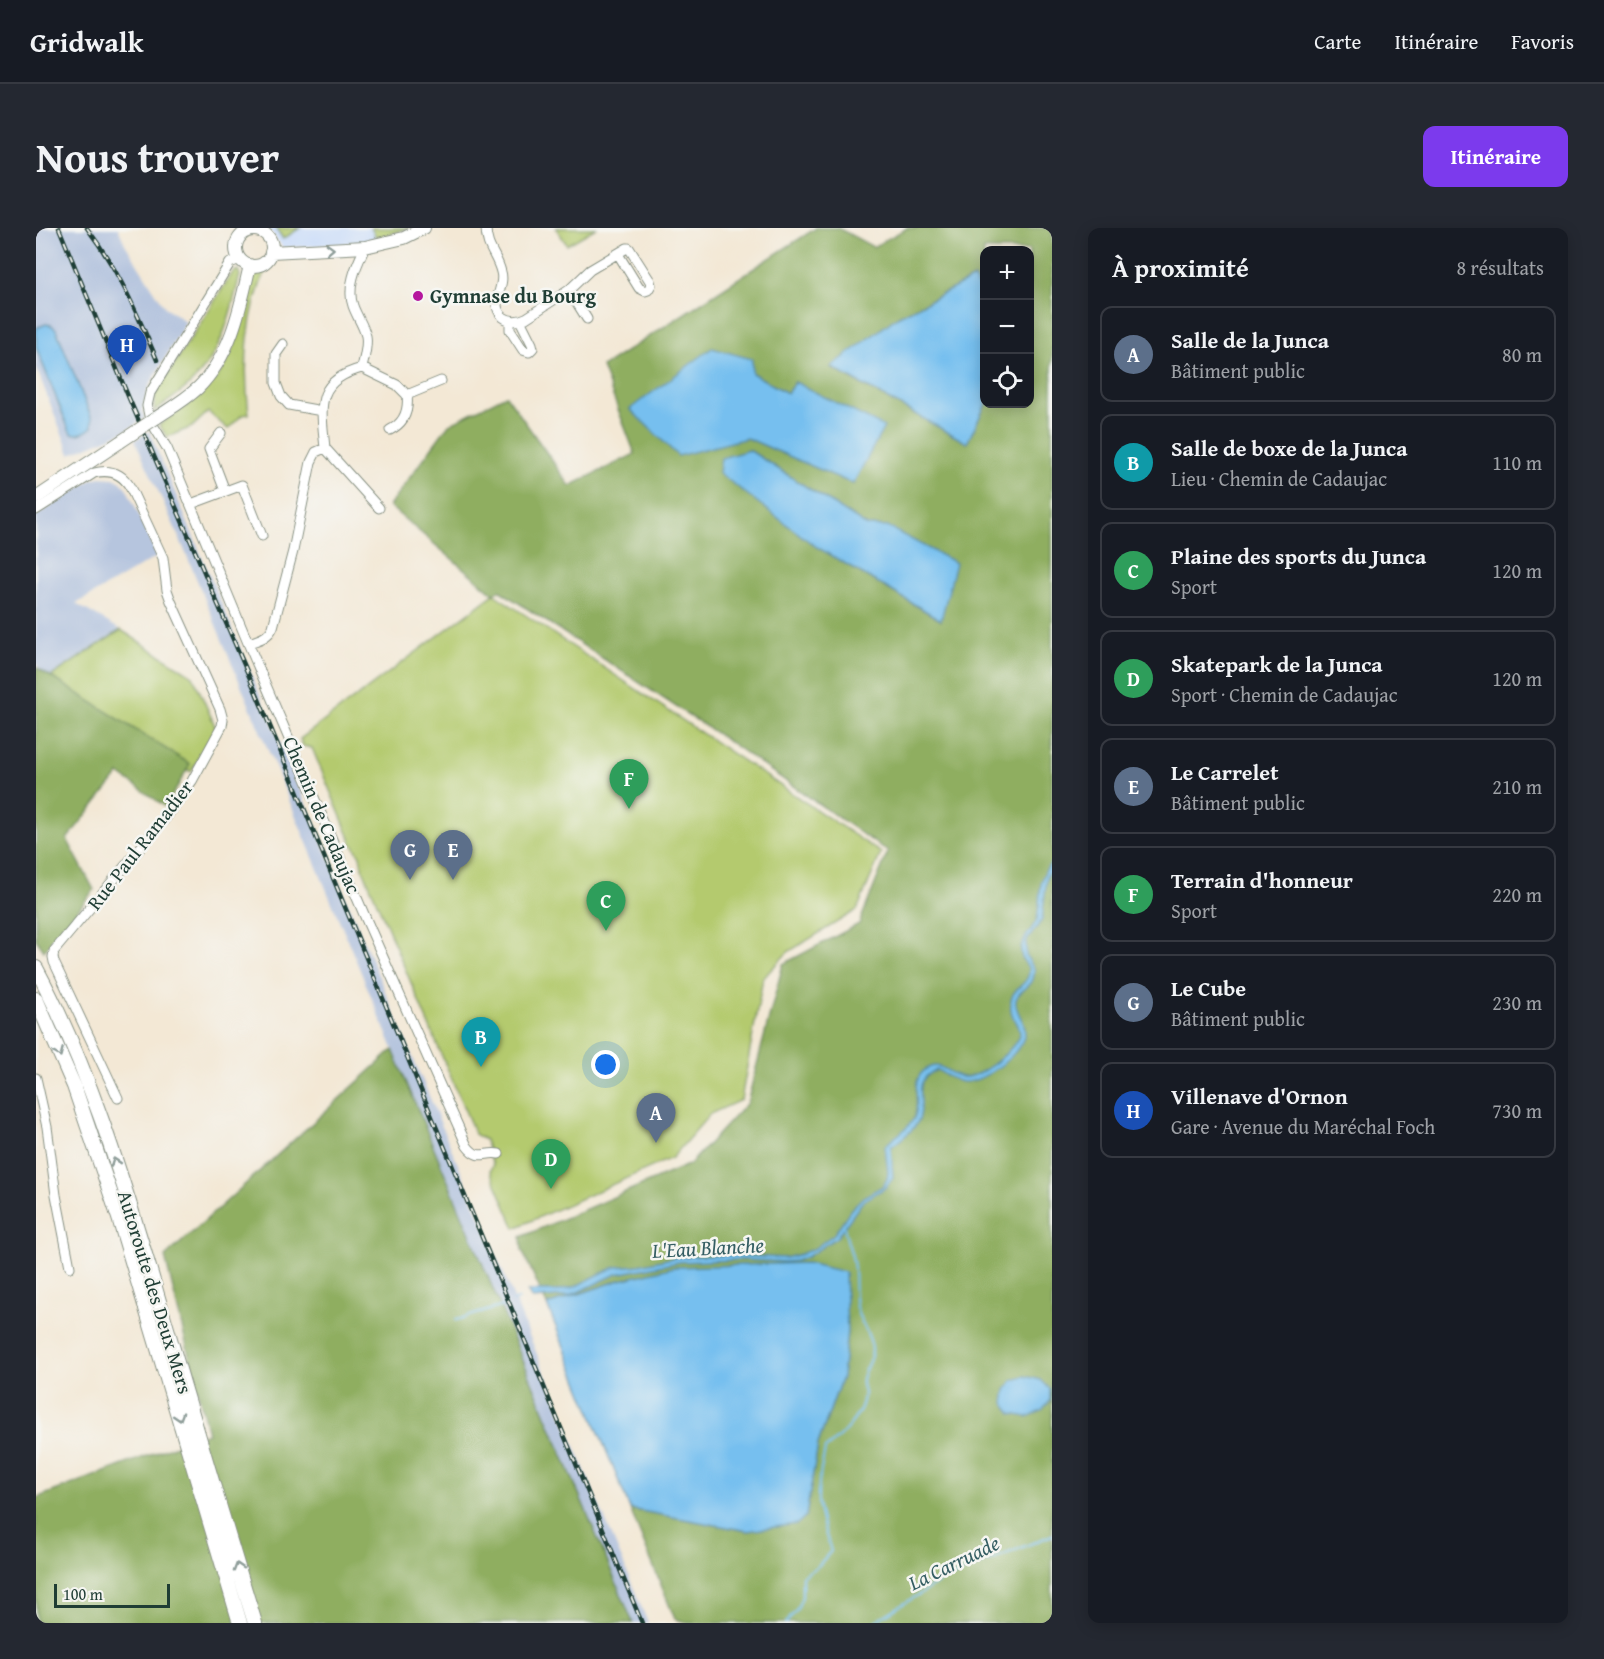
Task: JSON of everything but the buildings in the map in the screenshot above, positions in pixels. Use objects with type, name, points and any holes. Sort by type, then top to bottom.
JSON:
[{"type":"highway","name":"Autoroute des Deux Mers","points":[[36,968],[49,992],[86,1078],[132,1212],[255,1623]]},
{"type":"highway","name":"Autoroute des Deux Mers","points":[[36,999],[74,1086],[119,1218],[240,1623]]},
{"type":"main road","points":[[271,252],[365,247],[398,240],[424,228]]},
{"type":"main road","points":[[36,498],[156,418],[190,394],[205,379],[226,348],[234,326],[245,262],[236,247],[245,233],[251,229],[262,232],[272,246],[269,257],[261,265],[245,262]]},
{"type":"street","points":[[486,228],[487,242],[502,278],[497,309],[504,317],[515,320],[569,291],[590,270],[618,254]]},
{"type":"street","points":[[362,368],[366,338],[352,304],[351,289],[352,279],[365,247]]},
{"type":"street","name":"Chemin de Cadaujac","points":[[245,262],[230,263],[157,381],[148,400],[150,420],[167,448],[248,643],[467,1146],[471,1152],[478,1155],[493,1152],[499,1154]]},
{"type":"street","points":[[569,291],[587,319]]},
{"type":"street","points":[[283,344],[276,354],[276,383],[280,396],[289,405],[322,411]]},
{"type":"street","points":[[379,508],[325,448],[322,411],[325,395],[330,385],[344,374],[362,368],[397,384],[407,395],[407,407],[402,423],[390,430]]},
{"type":"street","points":[[407,395],[441,381]]},
{"type":"street","points":[[221,433],[208,449],[225,491]]},
{"type":"street","points":[[248,643],[264,637],[273,627],[293,551],[311,462],[316,452],[325,448]]},
{"type":"street","name":"Rue Paul Ramadier","points":[[36,510],[94,473],[110,471],[124,479],[162,555],[168,595],[223,720],[222,726],[192,781],[167,816],[54,951],[54,962],[118,1098]]},
{"type":"street","points":[[191,504],[242,484],[262,536]]},
{"type":"street","points":[[36,1078],[47,1127],[56,1195],[70,1267]]},
{"type":"shaded area","points":[[36,228],[118,228],[125,244],[165,307],[186,322],[148,388],[142,410],[145,418],[127,430],[70,454],[36,367]]},
{"type":"shaded area","points":[[268,228],[371,228],[377,239],[356,243],[283,248]]},
{"type":"shaded area","points":[[149,431],[494,1250],[648,1623],[633,1623],[179,537],[135,440]]},
{"type":"shaded area","points":[[100,477],[114,478],[127,489],[158,556],[76,604],[121,630],[47,679],[36,663],[36,516],[91,480]]},
{"type":"green space","points":[[276,228],[300,228],[283,239]]},
{"type":"green space","points":[[371,228],[409,228],[377,239]]},
{"type":"green space","points":[[556,228],[596,228],[567,245]]},
{"type":"green space","points":[[816,228],[838,228],[873,247],[907,228],[1052,228],[1052,1623],[690,1623],[675,1619],[630,1509],[748,1531],[806,1516],[818,1444],[842,1377],[847,1331],[620,1280],[547,1305],[522,1250],[521,1237],[690,1164],[747,1103],[783,964],[859,924],[888,852],[731,743],[499,590],[494,594],[389,506],[449,424],[506,395],[570,486],[635,454],[602,367]],"holes":[[[980,246],[1034,246],[1034,408],[984,408],[967,443],[831,368],[897,317],[973,278],[980,292]],[[752,373],[787,393],[795,382],[853,484],[747,438]],[[749,450],[867,526],[888,527],[940,620],[815,546],[720,473]]]},
{"type":"green space","points":[[267,268],[250,321],[246,377],[249,414],[242,415],[228,429],[208,412],[192,427],[167,437],[159,425],[203,393],[218,377],[237,337],[252,280]]},
{"type":"green space","points":[[238,270],[240,275],[229,319],[211,359],[187,387],[154,411],[155,394],[233,272]]},
{"type":"green space","points":[[494,594],[881,853],[857,910],[788,952],[763,978],[741,1100],[710,1114],[672,1158],[515,1228],[490,1170],[493,1165],[485,1140],[475,1134],[362,867],[360,856],[352,843],[312,748],[303,746],[300,739]]},
{"type":"green space","points":[[121,630],[193,676],[216,728],[191,772],[46,686],[47,679]]},
{"type":"green space","points":[[36,667],[190,764],[166,807],[119,774],[67,839],[94,890],[44,951],[36,939]]},
{"type":"green space","points":[[393,1050],[633,1623],[36,1623],[36,1498],[208,1433],[165,1257]]},
{"type":"water","points":[[974,278],[980,291],[980,408],[984,408],[967,443],[831,367],[897,317]]},
{"type":"water","points":[[46,324],[56,329],[92,419],[92,427],[82,433],[74,434],[69,430],[36,347],[36,328]]},
{"type":"water","points":[[712,348],[752,359],[752,373],[787,393],[795,382],[884,427],[853,484],[747,438],[678,456],[630,409]]},
{"type":"water","points":[[749,450],[867,526],[888,527],[956,563],[941,620],[815,546],[719,473],[721,458]]},
{"type":"water","points":[[1052,862],[1052,870],[1047,876],[1042,920],[1026,942],[1026,956],[1035,970],[1032,982],[1016,1000],[1025,1030],[1019,1048],[1002,1065],[981,1078],[962,1082],[937,1070],[924,1079],[918,1121],[891,1147],[893,1178],[885,1188],[863,1201],[837,1237],[807,1257],[796,1261],[680,1262],[617,1274],[570,1296],[532,1299],[527,1291],[558,1291],[574,1287],[616,1267],[677,1257],[731,1255],[785,1258],[815,1248],[834,1234],[851,1209],[863,1197],[883,1186],[887,1179],[885,1146],[914,1118],[917,1105],[916,1084],[922,1073],[928,1068],[937,1066],[957,1076],[969,1077],[997,1062],[1018,1039],[1020,1032],[1012,1013],[1012,996],[1029,975],[1029,968],[1022,959],[1021,948],[1037,919],[1041,882]]},
{"type":"water","points":[[807,1263],[845,1272],[847,1331],[842,1377],[818,1444],[806,1516],[797,1524],[748,1531],[630,1509],[547,1305],[620,1280],[674,1267]]},
{"type":"water","points":[[1025,1376],[1041,1380],[1050,1389],[1050,1401],[1042,1411],[1027,1417],[1012,1414],[1004,1403],[1006,1390],[1012,1381]]},
{"type":"waterway","name":"L'Eau Blanche","points":[[786,1623],[796,1611],[802,1597],[802,1576],[818,1566],[831,1551],[818,1501],[825,1449],[844,1432],[860,1409],[864,1394],[863,1376],[872,1354],[872,1345],[857,1311],[853,1263],[844,1225]]},
{"type":"waterway","name":"L'Eau Blanche","points":[[513,1301],[519,1299]]},
{"type":"waterway","name":"L'Eau Blanche","points":[[456,1320],[503,1306]]},
{"type":"waterway","name":"La Carruade","points":[[872,1623],[943,1580],[1052,1535]]},
{"type":"railway","points":[[59,228],[128,396],[255,690],[642,1623]]},
{"type":"railway","points":[[87,228],[118,276],[157,360]]},
{"type":"place","name":"Gymnase du Bourg","points":[[418,296]]},
{"type":"place","name":"Villenave d'Ornon","points":[[127,375]]},
{"type":"place","name":"Terrain d'honneur","points":[[629,809]]},
{"type":"place","name":"Le Cube","points":[[410,880]]},
{"type":"place","name":"Le Carrelet","points":[[453,880]]},
{"type":"place","name":"Plaine des sports du Junca","points":[[606,931]]},
{"type":"place","name":"Salle de boxe de la Junca","points":[[481,1067]]},
{"type":"place","name":"Salle de la Junca","points":[[656,1143]]},
{"type":"place","name":"Skatepark de la Junca","points":[[551,1189]]}]
